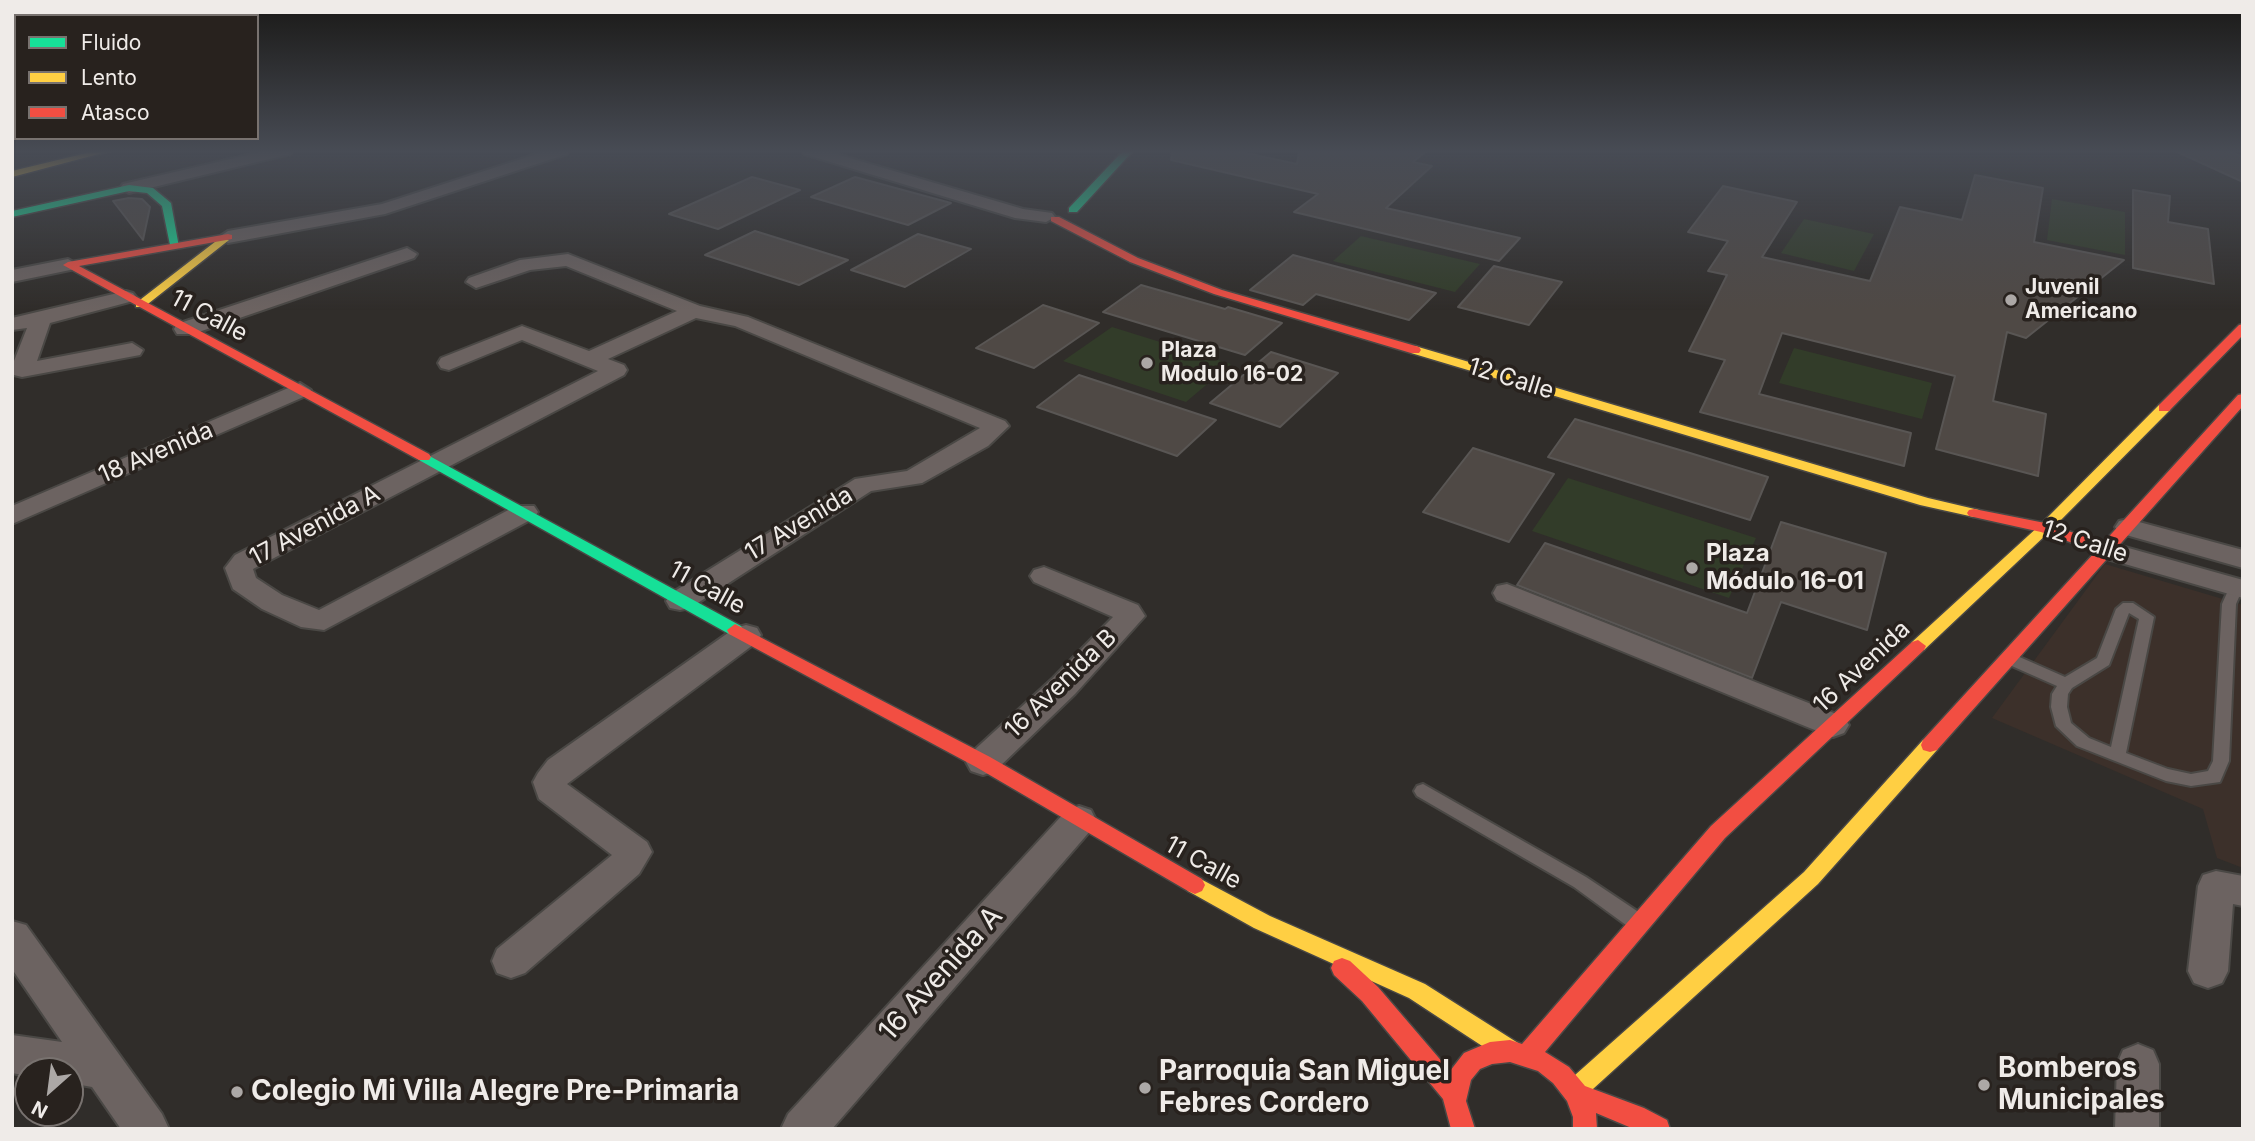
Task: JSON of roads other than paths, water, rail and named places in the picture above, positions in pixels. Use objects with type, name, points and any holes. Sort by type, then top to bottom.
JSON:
[{"type":"street","points":[[12,214],[56,204]]},
{"type":"street","points":[[166,204],[175,246]]},
{"type":"street","points":[[12,276],[399,204]]},
{"type":"street","name":"12 Calle","points":[[987,204],[1000,208],[1059,213],[1102,243],[1157,270],[1218,292],[1925,502],[2045,528],[2107,550],[2239,588]]},
{"type":"street","points":[[1059,213],[1073,204]]},
{"type":"street","points":[[12,324],[133,301],[228,237]]},
{"type":"street","points":[[186,329],[407,254]]},
{"type":"street","points":[[477,282],[527,264],[568,260],[694,311]]},
{"type":"street","name":"11 Calle","points":[[68,265],[436,463],[680,601],[984,762],[1079,820],[1262,922],[1417,992],[1510,1051]]},
{"type":"street","points":[[449,363],[521,332],[588,360],[694,311]]},
{"type":"street","name":"17 Avenida","points":[[680,601],[723,571],[864,484],[914,478],[979,441],[997,426],[741,321],[694,311]]},
{"type":"street","points":[[41,319],[23,371],[132,350]]},
{"type":"street","name":"16 Avenida","points":[[1528,1055],[1718,832],[1833,725],[2003,559],[2045,528],[2243,328]]},
{"type":"street","name":"17 Avenida A","points":[[525,512],[324,620],[310,620],[243,583],[239,568],[245,561],[615,372],[616,368],[588,360]]},
{"type":"street","name":"18 Avenida","points":[[12,516],[300,390]]},
{"type":"street","points":[[1575,1093],[1811,878],[2243,398]]},
{"type":"street","name":"12 Calle","points":[[1925,502],[1982,533]]},
{"type":"street","name":"12 Calle","points":[[2128,527],[2243,559]]},
{"type":"street","name":"16 Avenida B","points":[[984,762],[1000,743],[1064,686],[1130,616],[1128,612],[1044,576]]},
{"type":"street","points":[[1507,593],[1833,725]]},
{"type":"street","points":[[511,961],[626,864],[635,852],[551,790],[551,782],[560,769],[746,635]]},
{"type":"street","name":"16 Avenida A","points":[[803,1129],[1079,820]]},
{"type":"street","points":[[2208,971],[2230,888]]},
{"type":"street","points":[[15,947],[147,1129]]},
{"type":"street","name":"11 Calle","points":[[1323,949],[1370,995],[1454,1094]]},
{"type":"street","points":[[1442,1129],[1460,1122],[1454,1094],[1460,1075],[1472,1060],[1490,1053],[1510,1051],[1545,1063],[1575,1093],[1585,1117],[1585,1129]]},
{"type":"street","points":[[12,1054],[105,1069]]},
{"type":"street","points":[[2137,1064],[2137,1129]]},
{"type":"street","points":[[1575,1093],[1635,1116],[1658,1129]]},
{"type":"lane","points":[[2117,756],[2147,617],[2134,608],[2124,608],[2104,661],[2066,684],[2060,694],[2059,707],[2064,726],[2083,742],[2117,756],[2166,775],[2191,780],[2214,777],[2221,761],[2229,604],[2239,588]]},
{"type":"lane","points":[[2007,658],[2066,684]]},
{"type":"lane","points":[[1423,791],[1580,882],[1640,924]]},
{"type":"place","name":"Juvenil Americano","points":[[2011,300]]},
{"type":"place","name":"Plaza Modulo 16-02","points":[[1147,363]]},
{"type":"place","name":"Plaza Módulo 16-01","points":[[1692,568]]},
{"type":"place","name":"Bomberos Municipales","points":[[1984,1085]]},
{"type":"place","name":"Parroquia San Miguel Febres Cordero","points":[[1145,1088]]},
{"type":"place","name":"Colegio Mi Villa Alegre Pre-Primaria","points":[[237,1092]]}]
